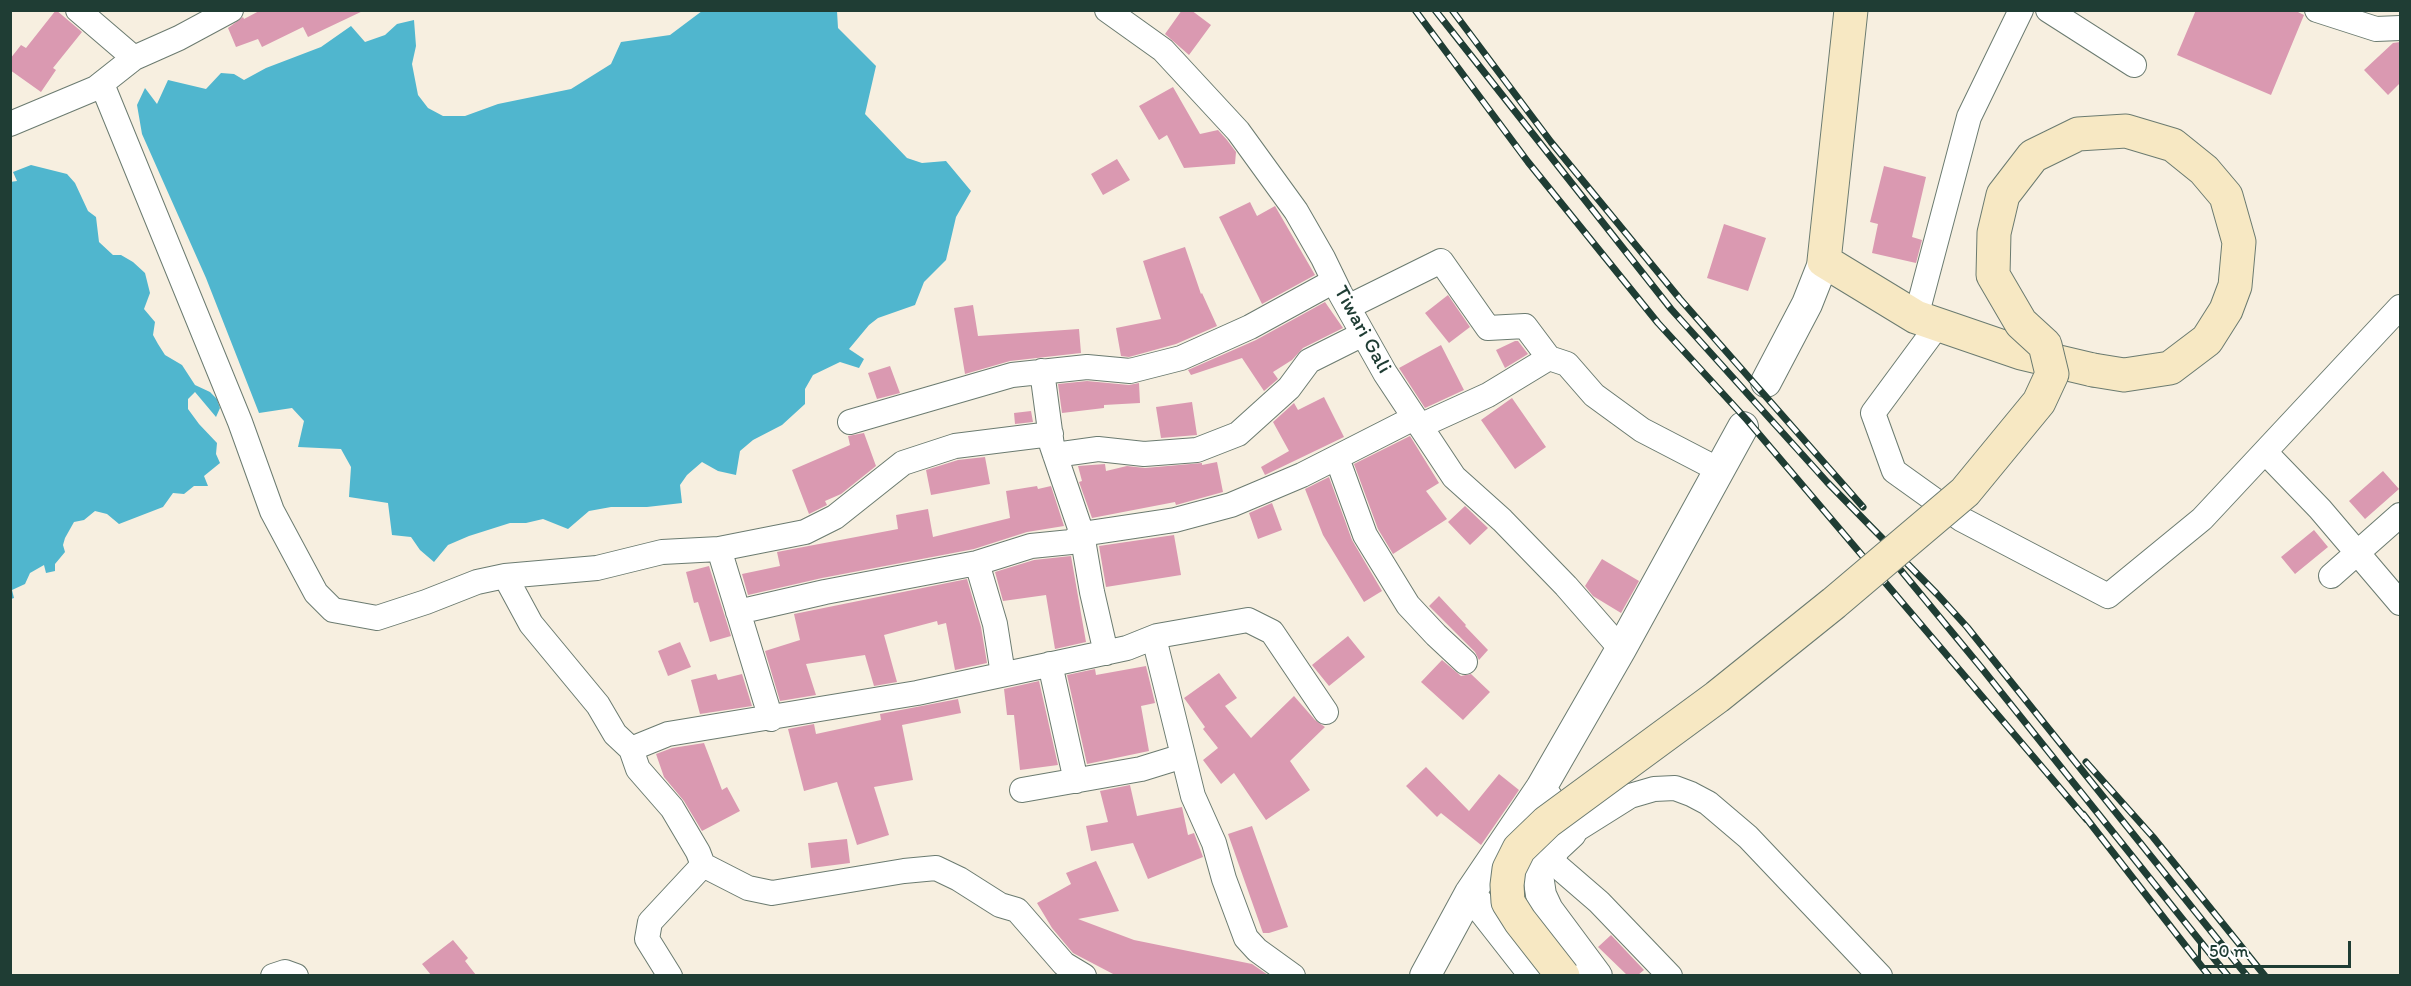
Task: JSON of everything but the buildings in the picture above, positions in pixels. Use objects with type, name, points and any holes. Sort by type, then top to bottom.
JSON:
[{"type":"main road","points":[[1563,975],[1520,921],[1508,902],[1509,869],[1519,849],[1547,822],[1735,682],[1834,603],[1965,492],[2039,402],[2052,374],[2045,345],[2021,323],[1993,275],[1994,232],[2004,195],[2033,156],[2078,134],[2126,131],[2174,145],[2204,171],[2226,196],[2239,242],[2235,285],[2226,310],[2207,340],[2170,368],[2124,375],[2093,370],[2021,353],[1927,321],[1824,261],[1851,10]]},
{"type":"street","points":[[78,10],[134,58]]},
{"type":"street","points":[[10,124],[102,84],[134,58],[179,38],[231,10]]},
{"type":"street","name":"Tiwari Gali","points":[[1107,10],[1163,50],[1238,131],[1296,212],[1363,334],[1454,477],[1510,528],[1566,586],[1621,649]]},
{"type":"street","points":[[2021,10],[1969,117],[1927,321],[1873,413],[1893,471],[1961,519],[2108,596],[2202,519],[2400,307]]},
{"type":"street","points":[[2048,10],[2134,65]]},
{"type":"street","points":[[2317,10],[2376,28],[2400,28]]},
{"type":"street","points":[[102,84],[240,422],[272,512],[316,593],[333,610],[345,614],[378,618],[477,582],[505,576],[597,568],[663,552],[719,549],[805,532],[834,517],[903,463],[955,446],[1053,445],[1144,454],[1197,450],[1238,434],[1289,388],[1309,361],[1363,334]]},
{"type":"street","points":[[1348,307],[1441,261],[1488,328],[1525,326],[1549,358],[1567,364],[1594,394],[1642,430],[1720,471]]},
{"type":"street","points":[[1766,382],[1807,304],[1824,261]]},
{"type":"street","points":[[850,422],[1012,375],[1087,367],[1130,371],[1181,358],[1250,327],[1334,281]]},
{"type":"street","points":[[738,612],[837,589],[977,563],[1031,546],[1071,542],[1082,534],[1175,520],[1231,505],[1417,422],[1488,395],[1549,358]]},
{"type":"street","points":[[1042,371],[1053,445],[1082,534],[1106,652]]},
{"type":"street","points":[[1432,963],[1470,893],[1541,788],[1621,649],[1743,427]]},
{"type":"street","points":[[2265,452],[2320,509],[2400,603]]},
{"type":"street","points":[[1337,458],[1365,535],[1408,605],[1465,662]]},
{"type":"street","points":[[2331,576],[2400,515]]},
{"type":"street","points":[[719,549],[771,719]]},
{"type":"street","points":[[977,563],[994,624],[1003,674]]},
{"type":"street","points":[[505,576],[531,624],[598,705],[615,734],[631,749],[638,769],[672,808],[698,852],[703,865],[748,888],[772,893],[904,871],[936,868],[959,879],[1000,905],[1017,910],[1064,964],[1084,975]]},
{"type":"street","points":[[631,749],[668,734],[771,719],[917,693],[1127,648],[1154,638],[1211,625],[1248,620],[1272,632],[1326,712]]},
{"type":"street","points":[[1154,638],[1193,796],[1214,843],[1224,879],[1246,938],[1257,950],[1293,975]]},
{"type":"street","points":[[1050,664],[1076,781]]},
{"type":"street","points":[[1022,790],[1141,769],[1183,756]]},
{"type":"street","points":[[1541,788],[1571,834]]},
{"type":"street","points":[[1597,975],[1548,910],[1540,895],[1538,875],[1556,847],[1571,834],[1630,796],[1654,789],[1675,788],[1708,803],[1748,837],[1880,975]]},
{"type":"street","points":[[1548,858],[1599,902],[1670,975]]},
{"type":"street","points":[[670,975],[647,939],[650,922],[703,865]]},
{"type":"street","points":[[1470,893],[1535,975]]},
{"type":"street","points":[[273,975],[285,972],[296,975]]},
{"type":"water","points":[[702,11],[837,11],[838,28],[876,66],[865,114],[907,158],[922,163],[946,161],[971,191],[956,217],[946,260],[924,282],[915,305],[878,318],[849,349],[864,359],[859,368],[840,362],[813,375],[805,389],[805,404],[782,425],[753,440],[740,451],[736,475],[718,471],[702,462],[687,475],[680,485],[682,503],[647,507],[611,507],[589,511],[568,529],[543,519],[526,523],[510,523],[448,545],[434,562],[420,550],[411,537],[392,535],[388,503],[349,497],[351,467],[341,449],[298,447],[304,421],[292,408],[259,413],[206,278],[142,134],[137,105],[145,88],[157,104],[168,80],[206,89],[221,73],[234,74],[244,80],[266,68],[321,47],[351,26],[365,42],[385,35],[397,24],[414,20],[416,46],[412,64],[418,95],[428,108],[443,116],[465,116],[498,104],[571,89],[611,64],[621,42],[670,35]]},
{"type":"water","points":[[31,165],[67,174],[75,183],[88,211],[96,217],[99,242],[113,255],[121,255],[145,273],[150,293],[144,309],[155,322],[153,335],[158,344],[165,355],[182,365],[195,385],[210,392],[217,399],[220,408],[216,417],[195,392],[188,399],[188,409],[217,443],[216,454],[220,463],[204,476],[208,486],[194,486],[184,494],[173,493],[163,507],[119,524],[107,514],[95,511],[84,520],[74,522],[65,538],[63,545],[65,552],[55,564],[55,571],[46,573],[44,565],[30,573],[25,584],[12,590],[14,598],[11,599],[10,182],[17,181],[13,172]]},
{"type":"railway","points":[[1415,10],[1528,162],[1658,323],[1747,420],[2087,820]]},
{"type":"railway","points":[[1435,10],[1671,309],[1827,482],[1967,627],[2247,976]]},
{"type":"railway","points":[[1452,10],[1551,142],[1680,299],[1863,507]]},
{"type":"railway","points":[[1885,551],[2228,976]]},
{"type":"railway","points":[[2086,762],[2153,837],[2265,976]]},
{"type":"railway","points":[[2083,814],[2209,976]]}]
